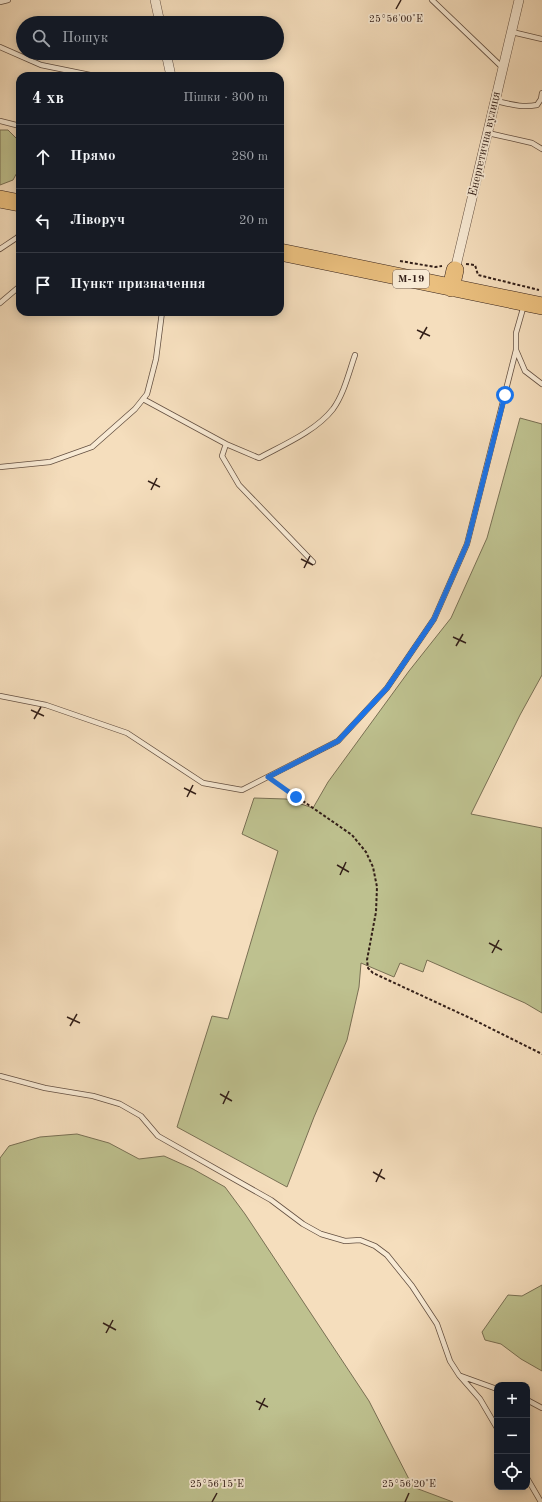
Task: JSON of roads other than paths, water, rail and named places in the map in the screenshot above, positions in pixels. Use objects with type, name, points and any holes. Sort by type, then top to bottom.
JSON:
[{"type":"highway","points":[[0,199],[16,202]]},
{"type":"highway","name":"М-19","points":[[284,253],[542,306]]},
{"type":"highway","name":"Енергетична вулиця","points":[[451,288],[456,266]]},
{"type":"street","points":[[155,0],[158,16]]},
{"type":"street","name":"Енергетична вулиця","points":[[456,266],[519,0]]},
{"type":"street","points":[[168,60],[170,72]]},
{"type":"lane","points":[[0,2],[8,0]]},
{"type":"lane","points":[[432,0],[503,69]]},
{"type":"lane","points":[[512,32],[542,39]]},
{"type":"lane","points":[[0,47],[16,54]]},
{"type":"lane","points":[[30,60],[41,65],[75,72]]},
{"type":"lane","points":[[496,101],[529,107],[537,105],[541,99],[542,93]]},
{"type":"lane","points":[[0,121],[16,125]]},
{"type":"lane","points":[[488,133],[532,143],[542,149]]},
{"type":"lane","points":[[0,248],[16,238]]},
{"type":"lane","points":[[0,303],[16,289]]},
{"type":"lane","points":[[0,696],[46,705],[127,733],[204,783],[242,790],[338,741],[387,688],[434,619],[467,544],[516,350],[516,333],[524,302]]},
{"type":"lane","points":[[0,467],[50,462],[92,448],[135,409],[147,394],[156,359],[161,316]]},
{"type":"lane","points":[[516,350],[525,371],[542,384]]},
{"type":"lane","points":[[143,399],[226,444],[259,458],[304,434],[333,409],[355,355]]},
{"type":"lane","points":[[226,444],[222,456],[239,485],[313,562]]},
{"type":"lane","points":[[0,1076],[45,1088],[93,1096],[120,1104],[141,1116],[158,1136],[271,1200],[303,1224],[345,1241],[360,1240],[375,1246],[387,1255],[412,1286],[437,1324],[450,1361],[459,1375],[480,1399],[494,1423]]},
{"type":"lane","points":[[459,1375],[494,1388]]},
{"type":"lane","points":[[530,1402],[542,1408]]},
{"type":"lane","points":[[530,1483],[541,1502]]}]
